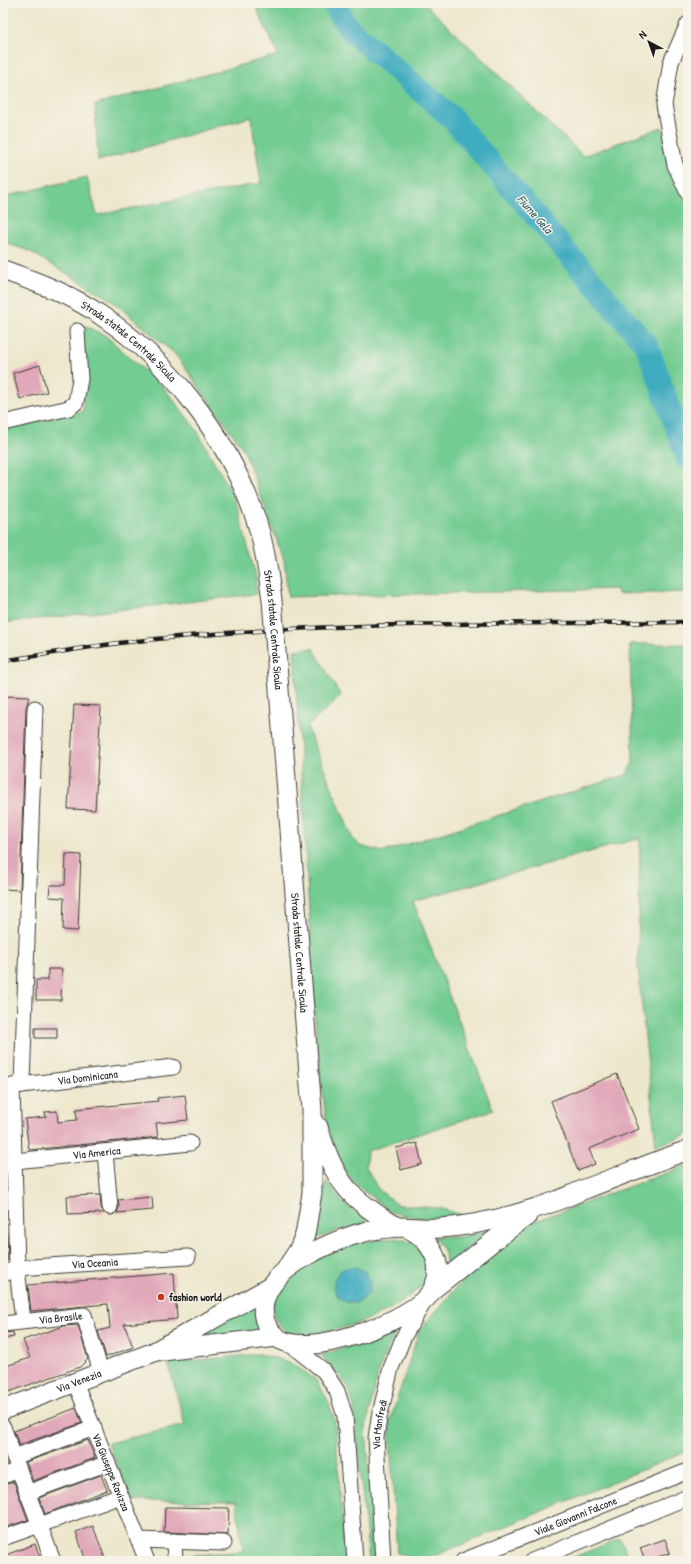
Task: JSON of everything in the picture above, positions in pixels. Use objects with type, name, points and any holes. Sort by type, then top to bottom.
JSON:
[{"type":"main road","name":"Strada statale Centrale Sicula","points":[[3,270],[40,283],[101,315],[147,350],[185,393],[214,431],[235,468],[254,515],[265,557],[272,600],[312,1110],[312,1194],[305,1235],[298,1251],[275,1281]]},
{"type":"main road","name":"Strada statale Centrale Sicula","points":[[312,1110],[333,1170],[343,1185],[362,1204],[401,1227],[417,1233],[426,1240],[433,1251],[437,1263],[438,1278],[430,1294]]},
{"type":"main road","points":[[538,1208],[688,1150]]},
{"type":"main road","name":"Via Venezia","points":[[3,1410],[154,1352],[275,1281],[306,1257],[358,1233],[401,1227],[439,1228],[479,1223],[538,1208]]},
{"type":"main road","name":"Via Venezia","points":[[154,1352],[282,1339],[306,1344],[358,1335],[384,1324],[430,1294],[503,1232],[538,1208]]},
{"type":"main road","points":[[275,1281],[262,1306],[264,1320],[282,1339]]},
{"type":"street","points":[[688,24],[671,62],[664,105],[675,164],[688,193]]},
{"type":"street","points":[[3,423],[69,408],[76,402],[80,379],[77,331]]},
{"type":"street","points":[[23,1321],[17,1268],[9,1164],[12,1086],[35,708]]},
{"type":"street","name":"Via Dominicana","points":[[12,1086],[173,1067]]},
{"type":"street","name":"Via America","points":[[9,1164],[190,1143]]},
{"type":"street","points":[[105,1152],[110,1207]]},
{"type":"street","name":"Via Oceania","points":[[3,1274],[17,1268],[188,1257]]},
{"type":"street","name":"Via Manfredi","points":[[384,1561],[376,1438],[379,1418],[393,1362],[404,1336],[430,1294]]},
{"type":"street","name":"Via Brasile","points":[[3,1324],[84,1315],[101,1372]]},
{"type":"street","points":[[282,1339],[324,1371],[337,1391],[345,1416],[354,1561]]},
{"type":"street","name":"Via Giuseppe Ravizza","points":[[76,1382],[147,1561]]},
{"type":"street","points":[[3,1427],[52,1561]]},
{"type":"street","points":[[3,1476],[16,1463],[94,1428]]},
{"type":"street","points":[[27,1493],[108,1463]]},
{"type":"street","name":"Viale Giovanni Falcone","points":[[463,1561],[688,1471]]},
{"type":"street","points":[[3,1538],[121,1496]]},
{"type":"street","points":[[532,1561],[688,1497]]},
{"type":"street","points":[[138,1540],[224,1543]]},
{"type":"street","points":[[174,1541],[175,1561]]},
{"type":"green space","points":[[254,3],[424,3],[583,156],[662,127],[672,177],[688,207],[688,592],[618,594],[617,589],[288,597],[284,560],[244,450],[175,354],[111,300],[29,251],[3,242],[3,197],[87,177],[97,215],[261,183],[251,117],[98,161],[95,105],[278,55]]},
{"type":"green space","points":[[83,325],[106,336],[165,389],[196,429],[235,499],[256,577],[256,594],[3,623],[3,429],[83,411]]},
{"type":"green space","points":[[630,644],[688,644],[688,1134],[656,1146],[638,967],[640,838],[413,901],[493,1110],[367,1151],[366,1167],[378,1189],[398,1205],[439,1208],[463,1215],[428,1220],[391,1212],[356,1185],[339,1165],[327,1126],[317,1052],[294,650],[313,648],[341,696],[307,727],[352,837],[360,846],[383,852],[626,775],[633,762]]},
{"type":"green space","points":[[688,1165],[688,1451],[422,1561],[397,1553],[389,1424],[419,1331],[473,1268],[532,1222]]},
{"type":"green space","points":[[326,1181],[343,1203],[372,1224],[338,1230],[311,1241]]},
{"type":"green space","points":[[488,1231],[466,1249],[447,1269],[445,1253],[434,1237],[458,1237]]},
{"type":"green space","points":[[397,1238],[412,1242],[421,1247],[427,1256],[428,1261],[428,1276],[426,1281],[420,1288],[403,1301],[383,1313],[363,1321],[318,1333],[297,1335],[289,1333],[278,1323],[274,1316],[273,1308],[275,1294],[280,1287],[296,1272],[328,1253],[340,1248],[366,1241]]},
{"type":"green space","points":[[255,1306],[264,1334],[184,1342]]},
{"type":"green space","points":[[399,1324],[379,1369],[366,1428],[375,1561],[369,1561],[354,1408],[348,1386],[321,1355],[361,1342]]},
{"type":"green space","points":[[259,1354],[289,1362],[315,1379],[327,1398],[335,1421],[345,1561],[185,1561],[185,1556],[243,1551],[236,1502],[132,1501],[108,1443],[185,1425],[168,1363]]},
{"type":"green space","points":[[620,1538],[630,1561],[565,1561]]},
{"type":"water","points":[[355,1267],[365,1272],[369,1278],[369,1292],[365,1298],[359,1302],[349,1303],[339,1298],[335,1292],[334,1282],[339,1272],[345,1268]]},
{"type":"building","points":[[40,365],[47,392],[20,399],[13,373]]},
{"type":"building","points":[[3,696],[29,697],[26,708],[20,890],[3,889]]},
{"type":"building","points":[[74,705],[101,706],[95,810],[68,809]]},
{"type":"building","points":[[66,854],[81,855],[78,931],[63,930],[64,898],[49,897],[50,885],[65,885]]},
{"type":"building","points":[[48,969],[62,969],[61,1000],[36,1000],[36,980],[48,980]]},
{"type":"building","points":[[35,1028],[57,1028],[57,1038],[35,1038]]},
{"type":"building","points":[[617,1074],[639,1129],[589,1149],[595,1164],[578,1171],[551,1101]]},
{"type":"building","points":[[185,1095],[188,1120],[156,1123],[158,1137],[29,1150],[25,1119],[46,1117],[45,1112],[57,1111],[58,1122],[77,1120],[76,1109],[158,1101],[157,1098]]},
{"type":"building","points":[[417,1143],[422,1164],[401,1170],[396,1148]]},
{"type":"building","points":[[100,1195],[101,1208],[104,1213],[68,1214],[67,1196]]},
{"type":"building","points":[[152,1197],[153,1210],[117,1213],[119,1207],[118,1200]]},
{"type":"building","points":[[3,1227],[7,1235],[8,1260],[3,1262]]},
{"type":"building","points":[[174,1273],[177,1319],[124,1324],[133,1347],[106,1357],[98,1331],[110,1328],[108,1304],[31,1311],[28,1285]]},
{"type":"building","points":[[78,1325],[88,1359],[80,1367],[3,1394],[3,1367],[30,1358],[23,1340],[64,1326]]},
{"type":"building","points":[[13,1332],[14,1337],[3,1339],[3,1333]]},
{"type":"building","points":[[76,1408],[82,1423],[19,1445],[14,1431]]},
{"type":"building","points":[[88,1440],[95,1458],[33,1481],[26,1462]]},
{"type":"building","points":[[101,1475],[107,1490],[45,1514],[39,1498]]},
{"type":"building","points":[[14,1482],[28,1520],[3,1528],[3,1485]]},
{"type":"building","points":[[165,1507],[229,1508],[228,1535],[164,1532]]},
{"type":"building","points":[[93,1526],[106,1561],[86,1561],[76,1532]]},
{"type":"building","points":[[665,1539],[670,1553],[645,1561],[640,1548]]},
{"type":"building","points":[[35,1544],[41,1561],[3,1561],[3,1556]]},
{"type":"waterway","name":"Fiume Gela","points":[[333,3],[349,29],[450,116],[647,346],[688,460]]},
{"type":"railway","points":[[3,661],[119,643],[261,631],[403,625],[688,622]]},
{"type":"place","name":"fashion world","points":[[161,1297]]}]
